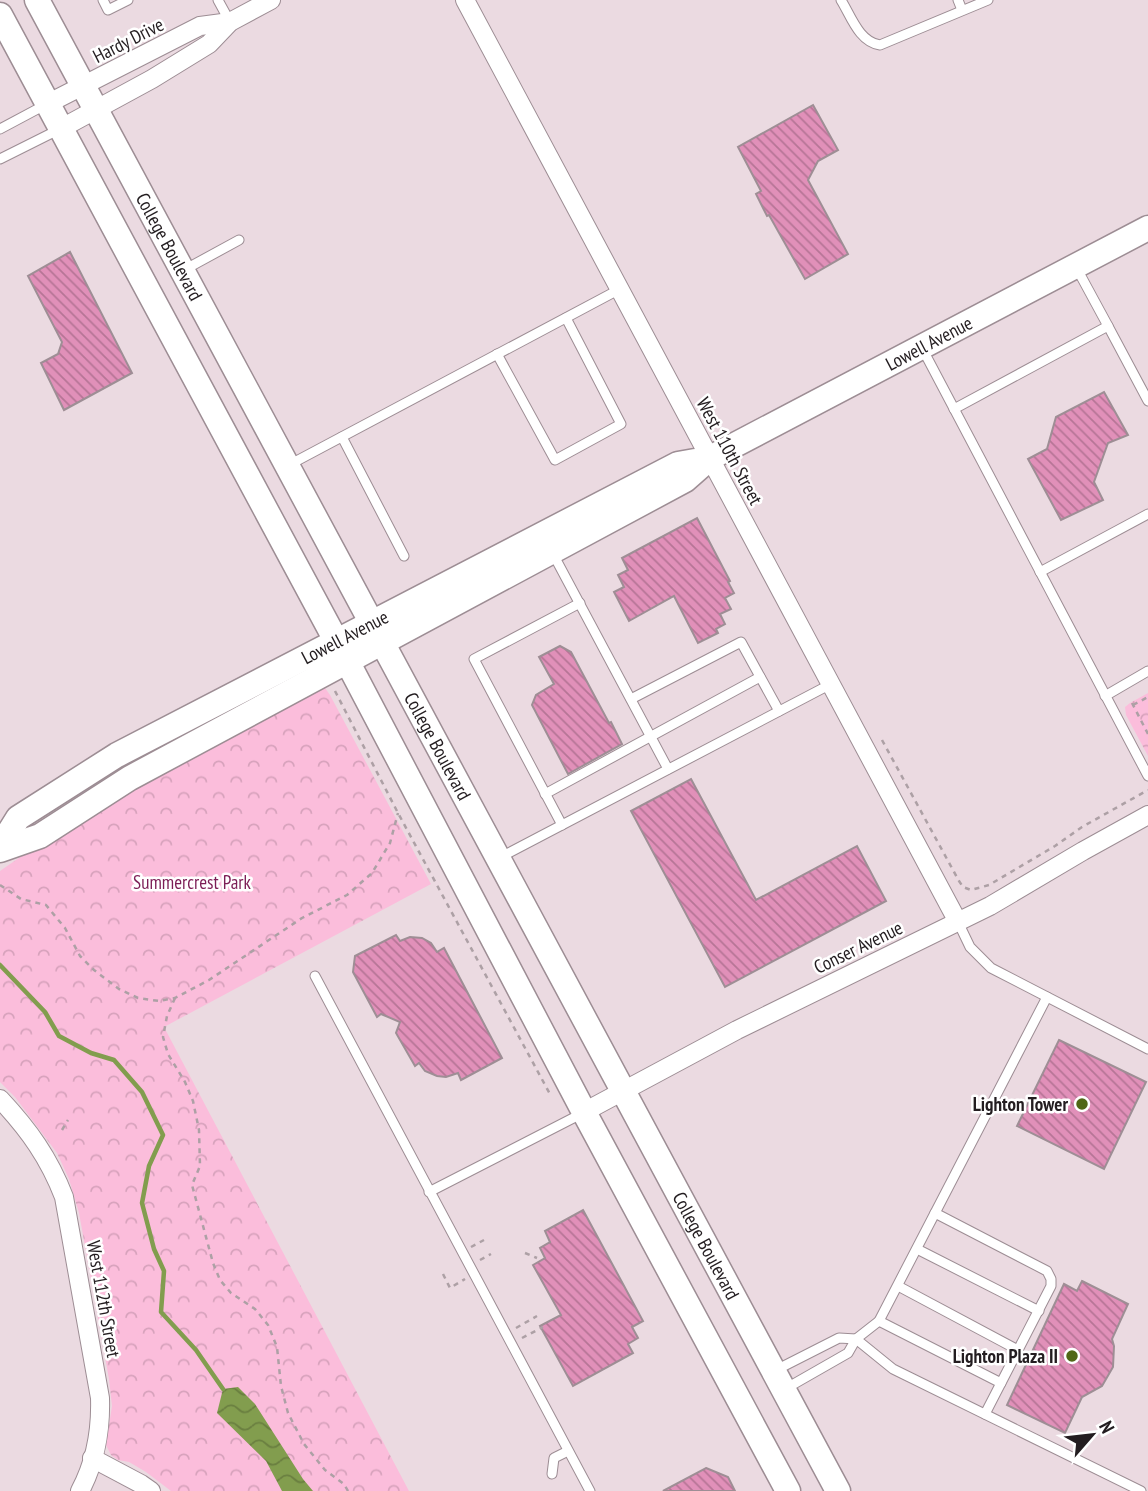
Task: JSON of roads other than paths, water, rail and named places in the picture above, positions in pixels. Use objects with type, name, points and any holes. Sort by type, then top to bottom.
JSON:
[{"type":"main road","name":"College Boulevard","points":[[37,0],[838,1491]]},
{"type":"main road","name":"College Boulevard","points":[[0,15],[342,651],[584,1112],[788,1491]]},
{"type":"main road","name":"Lowell Avenue","points":[[0,848],[18,818],[117,755],[552,551],[685,480],[710,458],[1148,228]]},
{"type":"main road","name":"Lowell Avenue","points":[[377,634],[678,464],[710,458]]},
{"type":"street","name":"Hardy Drive","points":[[60,129],[152,79],[209,44],[230,22],[271,0]]},
{"type":"street","name":"West 110th Street","points":[[465,0],[958,922]]},
{"type":"street","name":"Hardy Drive","points":[[47,104],[201,26],[230,22]]},
{"type":"street","name":"Conser Avenue","points":[[584,1112],[737,1030],[990,906],[1148,815]]},
{"type":"street","name":"West 112th Street","points":[[0,1099],[37,1143],[57,1178],[64,1197],[100,1398],[99,1432],[80,1491]]},
{"type":"street","points":[[92,1458],[150,1491]]},
{"type":"lane","points":[[103,0],[108,10],[128,0]]},
{"type":"lane","points":[[218,0],[230,22]]},
{"type":"lane","points":[[841,0],[866,40],[880,45],[988,0]]},
{"type":"lane","points":[[958,0],[962,10]]},
{"type":"lane","points":[[0,129],[47,104]]},
{"type":"lane","points":[[0,159],[60,129]]},
{"type":"lane","points":[[182,270],[239,240]]},
{"type":"lane","points":[[1075,266],[1148,401]]},
{"type":"lane","points":[[287,466],[620,289]]},
{"type":"lane","points":[[497,355],[555,460],[621,424],[566,318]]},
{"type":"lane","points":[[954,409],[1108,326]]},
{"type":"lane","points":[[921,346],[1148,776]]},
{"type":"lane","points":[[342,437],[404,556]]},
{"type":"lane","points":[[1040,572],[1148,514]]},
{"type":"lane","points":[[552,551],[668,769]]},
{"type":"lane","points":[[562,825],[474,659],[580,603]]},
{"type":"lane","points":[[631,699],[741,642],[779,711]]},
{"type":"lane","points":[[1105,696],[1148,671]]},
{"type":"lane","points":[[545,794],[760,677]]},
{"type":"lane","points":[[498,859],[831,684]]},
{"type":"lane","points":[[958,922],[970,947],[991,968],[1148,1049]]},
{"type":"lane","points":[[314,976],[590,1491]]},
{"type":"lane","points":[[778,1381],[848,1353],[856,1339],[879,1321],[1047,996]]},
{"type":"lane","points":[[429,1192],[584,1112]]},
{"type":"lane","points":[[935,1213],[1047,1271],[1051,1279],[1051,1286],[1039,1311],[985,1414]]},
{"type":"lane","points":[[917,1249],[1039,1311]]},
{"type":"lane","points":[[898,1286],[1018,1350]]},
{"type":"lane","points":[[879,1321],[1001,1383]]},
{"type":"lane","points":[[778,1381],[839,1338],[856,1339],[893,1369],[1141,1491]]},
{"type":"lane","points":[[552,1474],[554,1458],[568,1451]]},
{"type":"water","points":[[238,1387],[255,1404],[313,1491],[282,1491],[266,1461],[217,1413],[223,1389]]},
{"type":"waterway","points":[[0,965],[45,1012],[59,1036],[91,1053],[114,1060],[142,1092],[163,1135],[149,1166],[142,1203],[154,1249],[164,1271],[161,1312],[196,1350],[223,1389]]},
{"type":"place","name":"Lighton Tower","points":[[1082,1104]]},
{"type":"place","name":"Lighton Plaza II","points":[[1072,1356]]},
{"type":"park label","name":"Summercrest Park","points":[[192,882]]}]
